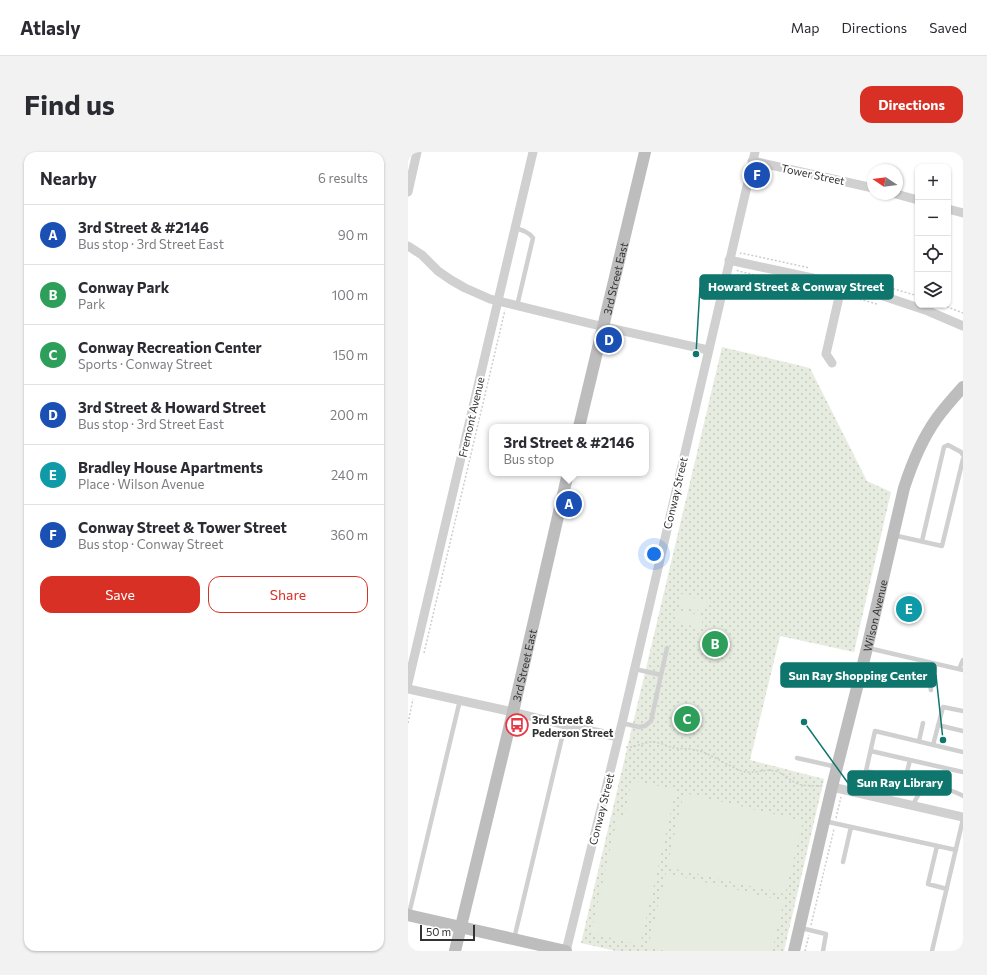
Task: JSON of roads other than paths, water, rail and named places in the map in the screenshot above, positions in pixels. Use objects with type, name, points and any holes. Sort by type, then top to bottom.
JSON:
[{"type":"street","points":[[408,192],[417,152]]},
{"type":"street","name":"Fremont Avenue","points":[[408,683],[533,152]]},
{"type":"street","name":"3rd Street East","points":[[580,424],[645,152]]},
{"type":"street","name":"Tower Street","points":[[754,157],[867,186]]},
{"type":"street","name":"Conway Street","points":[[566,951],[635,669],[754,157]]},
{"type":"street","points":[[903,196],[915,199]]},
{"type":"street","points":[[951,210],[963,213]]},
{"type":"street","points":[[408,246],[422,255],[438,271],[451,280],[480,295],[517,306],[708,350]]},
{"type":"street","points":[[729,260],[859,288],[928,311],[963,326]]},
{"type":"street","points":[[832,363],[826,354],[842,284]]},
{"type":"street","name":"Wilson Avenue","points":[[794,951],[804,929],[830,823],[832,787],[904,488],[917,452],[926,435],[936,420],[963,387]]},
{"type":"street","name":"3rd Street East","points":[[455,951],[513,712],[567,476]]},
{"type":"street","points":[[408,689],[618,737]]},
{"type":"street","points":[[832,787],[963,818]]},
{"type":"street","points":[[408,916],[566,951]]},
{"type":"lane","points":[[515,228],[524,230],[533,238],[517,306]]},
{"type":"lane","points":[[922,541],[944,447],[948,445],[962,452],[963,455]]},
{"type":"lane","points":[[893,535],[942,546],[963,459]]},
{"type":"lane","points":[[622,723],[639,727],[645,726],[651,721],[667,648]]},
{"type":"lane","points":[[866,648],[961,670],[963,660]]},
{"type":"lane","points":[[862,665],[872,666],[923,680],[927,682],[931,690]]},
{"type":"lane","points":[[635,669],[661,674]]},
{"type":"lane","points":[[408,916],[460,700]]},
{"type":"lane","points":[[933,745],[943,706],[963,711]]},
{"type":"lane","points":[[919,741],[923,723]]},
{"type":"lane","points":[[514,939],[565,725]]},
{"type":"lane","points":[[938,725],[963,731]]},
{"type":"lane","points":[[861,793],[875,732],[963,752]]},
{"type":"lane","points":[[871,751],[963,772]]},
{"type":"lane","points":[[797,758],[837,767]]},
{"type":"lane","points":[[866,771],[905,780],[910,760]]},
{"type":"lane","points":[[913,805],[919,794],[926,788],[931,787],[955,792],[963,796]]},
{"type":"lane","points":[[932,951],[963,818]]},
{"type":"lane","points":[[830,823],[956,850]]},
{"type":"lane","points":[[843,862],[851,827]]},
{"type":"lane","points":[[937,846],[928,884],[947,889]]},
{"type":"lane","points":[[804,929],[826,934],[823,951]]},
{"type":"place","name":"Conway Street & Tower Street","points":[[757,175]]},
{"type":"place","name":"3rd Street & Howard Street","points":[[609,340]]},
{"type":"place","name":"Howard Street & Conway Street","points":[[696,354]]},
{"type":"place","name":"3rd Street & #2146","points":[[569,504]]},
{"type":"place","name":"Bradley House Apartments","points":[[909,609]]},
{"type":"place","name":"Conway Park","points":[[715,644]]},
{"type":"place","name":"Conway Recreation Center","points":[[687,719]]},
{"type":"place","name":"Sun Ray Library","points":[[804,722]]},
{"type":"place","name":"3rd Street & Pederson Street","points":[[517,725]]},
{"type":"place","name":"Sun Ray Shopping Center","points":[[943,740]]}]
